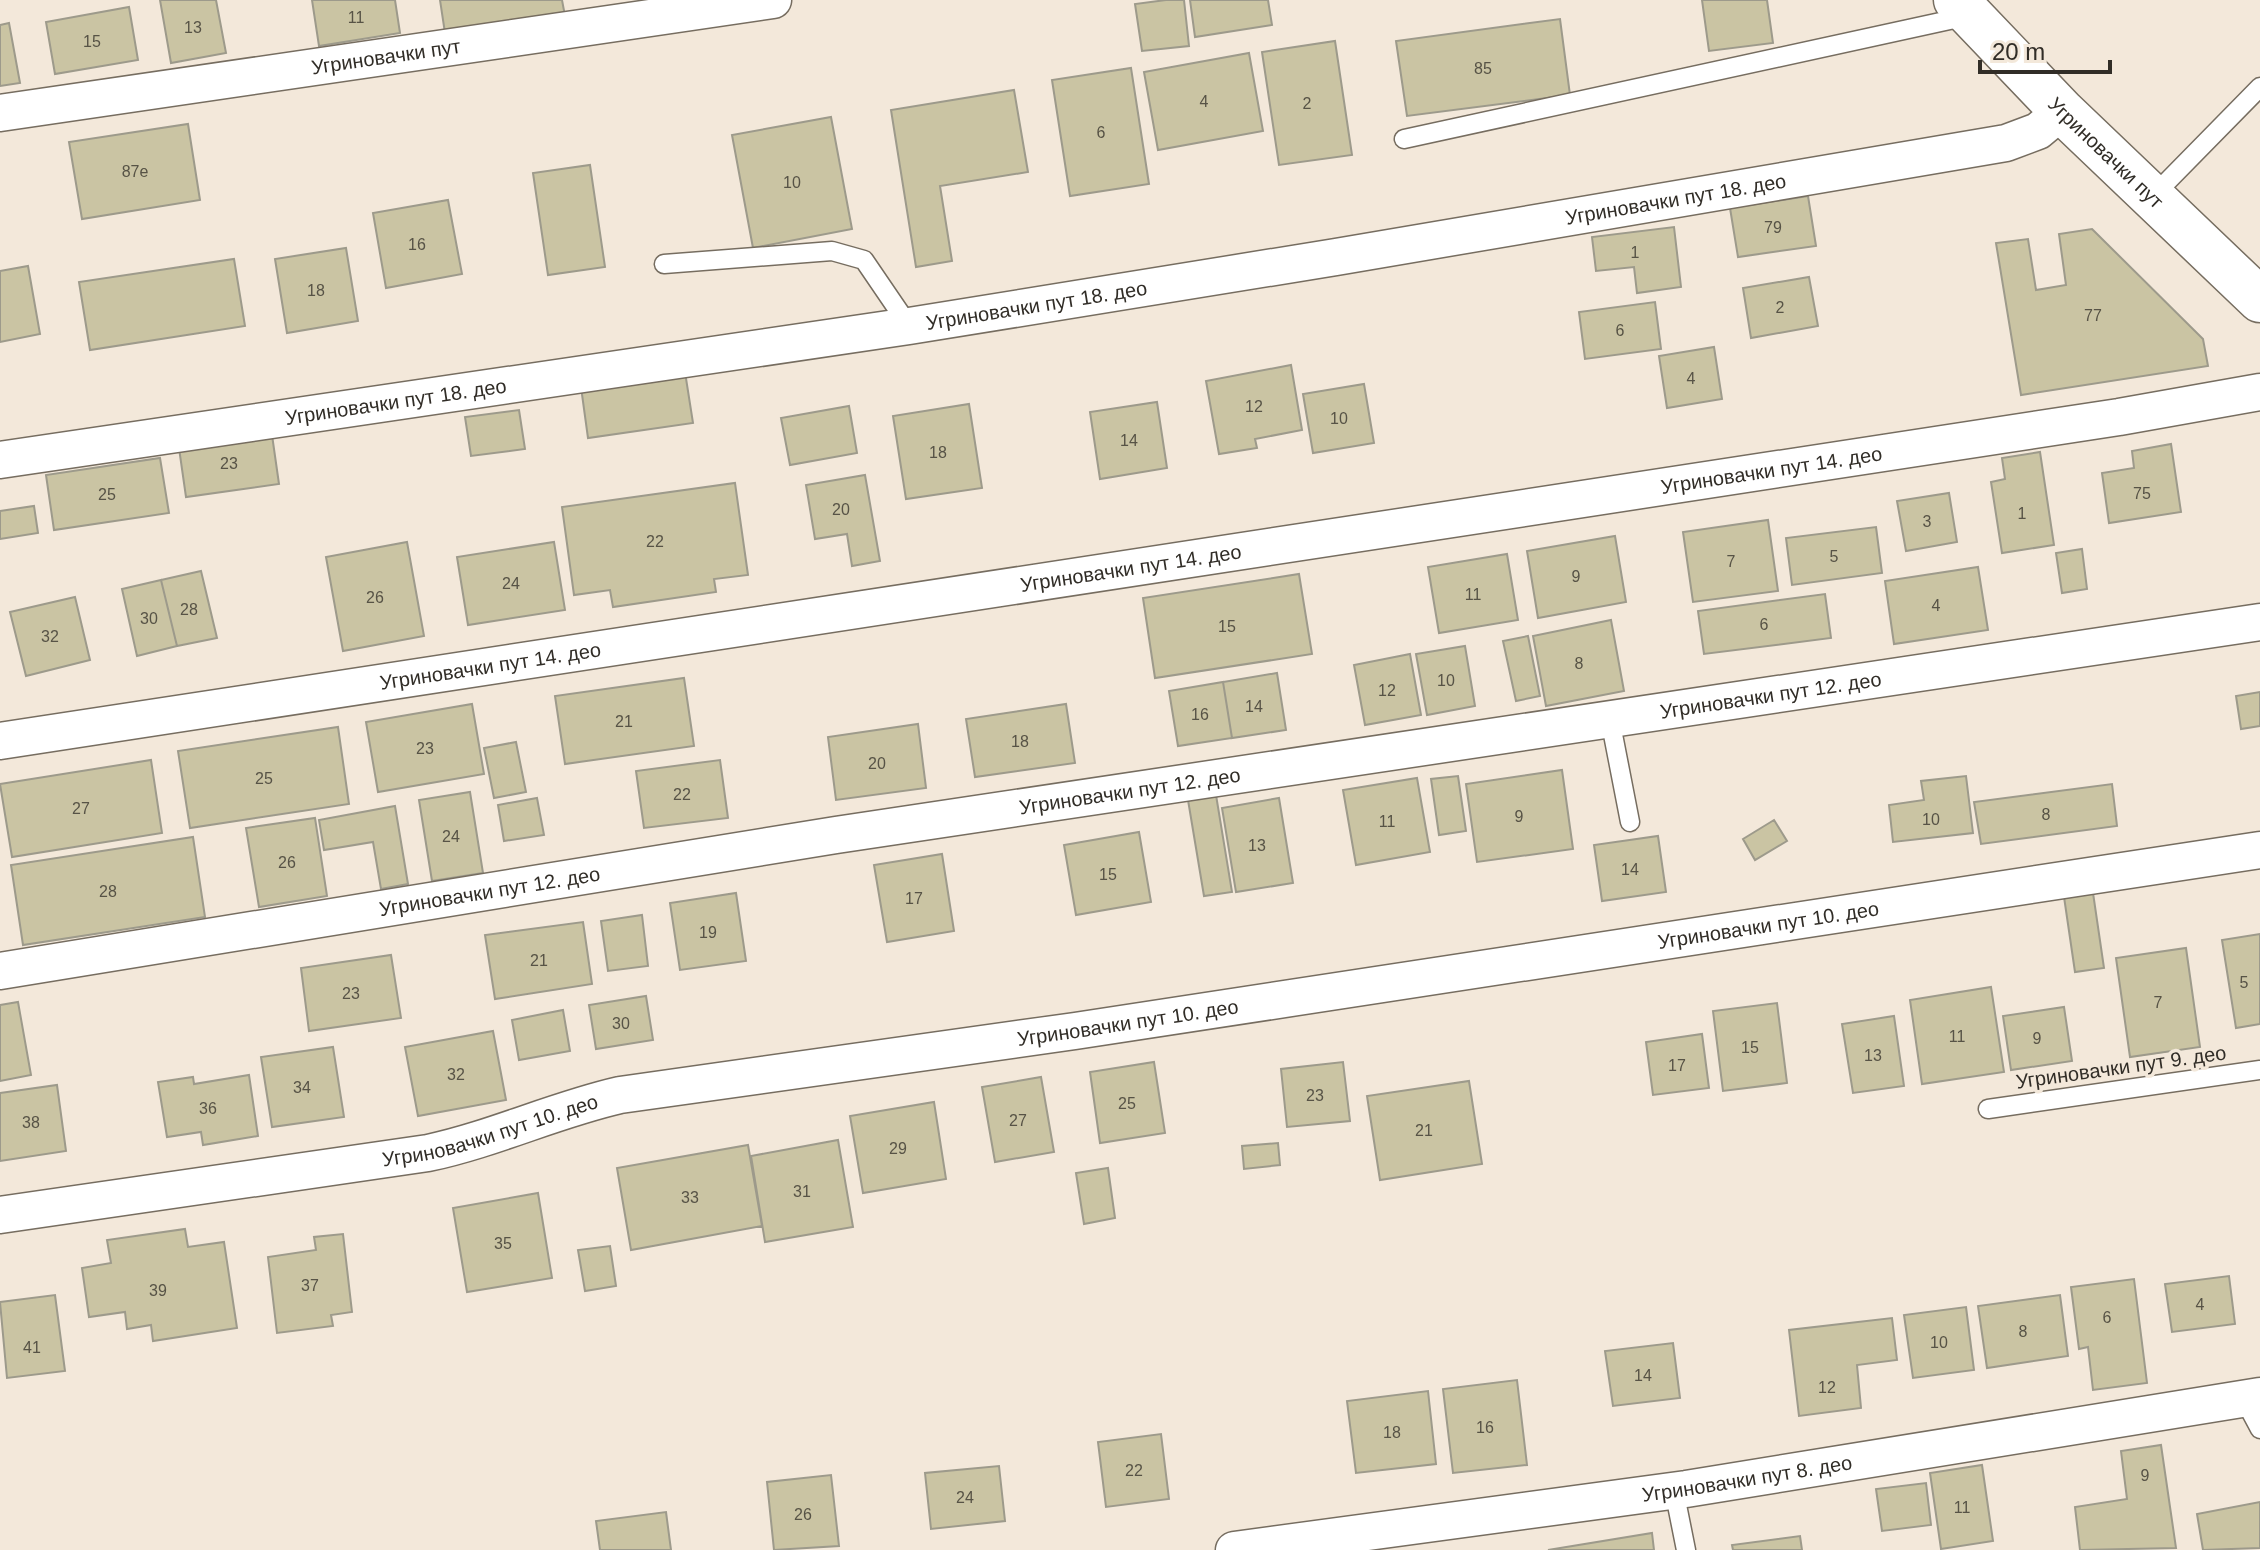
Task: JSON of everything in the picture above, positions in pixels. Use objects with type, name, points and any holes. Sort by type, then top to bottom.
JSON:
[{"type":"street","name":"Угриновачки пут","points":[[0,113],[773,0]]},
{"type":"street","name":"Угриновачки пут","points":[[1963,8],[2062,111],[2260,300]]},
{"type":"street","name":"Угриновачки пут 18. део","points":[[0,460],[909,326],[1336,257],[2006,143],[2038,131],[2062,111]]},
{"type":"street","name":"Угриновачки пут 14. део","points":[[0,741],[2119,417],[2260,392]]},
{"type":"street","name":"Угриновачки пут 12. део","points":[[0,971],[836,835],[2260,622]]},
{"type":"street","name":"Угриновачки пут 10. део","points":[[0,1215],[428,1153],[466,1145],[554,1112],[620,1095],[1059,1033],[2260,850]]},
{"type":"street","name":"Угриновачки пут 8. део","points":[[1234,1550],[1283,1546],[2255,1408]]},
{"type":"lane","points":[[1404,139],[1963,8]]},
{"type":"lane","points":[[2152,197],[2260,87]]},
{"type":"lane","points":[[664,264],[832,251],[864,260],[909,326]]},
{"type":"lane","points":[[1610,719],[1630,822]]},
{"type":"lane","name":"Угриновачки пут 9. део","points":[[1988,1109],[2260,1070]]},
{"type":"lane","points":[[1674,1490],[1686,1550]]},
{"type":"building","points":[[160,0],[216,0],[226,53],[171,63]]},
{"type":"building","points":[[312,0],[395,0],[400,33],[319,46]]},
{"type":"building","points":[[440,0],[562,0],[565,16],[445,33]]},
{"type":"building","points":[[1184,0],[1189,46],[1142,51],[1135,4]]},
{"type":"building","points":[[1190,0],[1268,0],[1272,25],[1195,37]]},
{"type":"building","points":[[1702,0],[1767,0],[1773,43],[1709,51]]},
{"type":"building","points":[[129,7],[138,60],[55,74],[46,22]]},
{"type":"building","points":[[1560,19],[1570,95],[1407,116],[1396,41]]},
{"type":"building","points":[[9,23],[20,83],[0,86],[0,25]]},
{"type":"building","points":[[1335,41],[1352,155],[1279,165],[1262,52]]},
{"type":"building","points":[[1249,53],[1263,131],[1158,150],[1144,72]]},
{"type":"building","points":[[1131,68],[1149,184],[1070,196],[1052,80]]},
{"type":"building","points":[[1014,90],[1028,172],[940,186],[952,261],[916,267],[891,110]]},
{"type":"building","points":[[831,117],[852,229],[753,248],[732,135]]},
{"type":"building","points":[[188,124],[200,200],[82,219],[69,142]]},
{"type":"building","points":[[590,165],[605,267],[548,275],[533,173]]},
{"type":"building","points":[[1808,196],[1816,246],[1738,257],[1730,208]]},
{"type":"building","points":[[448,200],[462,274],[386,288],[373,213]]},
{"type":"building","points":[[1674,227],[1681,287],[1637,293],[1634,267],[1596,271],[1592,237]]},
{"type":"building","points":[[2092,229],[2203,339],[2208,366],[2021,395],[1996,243],[2028,239],[2036,290],[2066,285],[2059,234]]},
{"type":"building","points":[[346,248],[358,321],[287,333],[275,259]]},
{"type":"building","points":[[234,259],[245,326],[90,350],[79,282]]},
{"type":"building","points":[[28,266],[40,334],[0,342],[0,271]]},
{"type":"building","points":[[1809,277],[1818,326],[1751,338],[1743,288]]},
{"type":"building","points":[[1655,302],[1661,349],[1585,359],[1579,312]]},
{"type":"building","points":[[1714,347],[1722,399],[1667,408],[1659,356]]},
{"type":"building","points":[[1291,365],[1302,430],[1255,439],[1257,448],[1219,454],[1206,381]]},
{"type":"building","points":[[685,372],[693,423],[588,438],[581,387]]},
{"type":"building","points":[[1364,384],[1374,443],[1313,453],[1303,394]]},
{"type":"building","points":[[1157,402],[1167,468],[1100,479],[1090,412]]},
{"type":"building","points":[[969,404],[982,488],[906,499],[893,416]]},
{"type":"building","points":[[849,406],[857,453],[790,465],[781,418]]},
{"type":"building","points":[[519,410],[525,449],[471,456],[465,417]]},
{"type":"building","points":[[271,428],[279,484],[186,497],[178,441]]},
{"type":"building","points":[[2171,444],[2181,512],[2109,523],[2102,473],[2134,468],[2132,451]]},
{"type":"building","points":[[2040,452],[2054,545],[2002,553],[1991,482],[2005,479],[2002,458]]},
{"type":"building","points":[[160,458],[169,513],[54,530],[46,475]]},
{"type":"building","points":[[865,475],[880,561],[852,566],[847,534],[815,539],[806,485]]},
{"type":"building","points":[[735,483],[748,575],[714,579],[716,592],[613,607],[610,590],[574,595],[562,507]]},
{"type":"building","points":[[1949,493],[1957,542],[1906,551],[1897,501]]},
{"type":"building","points":[[34,506],[38,533],[0,539],[0,511]]},
{"type":"building","points":[[1768,520],[1778,591],[1693,602],[1683,532]]},
{"type":"building","points":[[1876,527],[1882,573],[1792,585],[1786,538]]},
{"type":"building","points":[[1615,536],[1626,602],[1538,618],[1527,551]]},
{"type":"building","points":[[407,542],[424,636],[343,651],[326,557]]},
{"type":"building","points":[[554,542],[565,610],[468,625],[457,557]]},
{"type":"building","points":[[2082,549],[2087,589],[2062,593],[2056,553]]},
{"type":"building","points":[[1507,554],[1518,620],[1439,633],[1428,567]]},
{"type":"building","points":[[1978,567],[1988,630],[1894,644],[1885,581]]},
{"type":"building","points":[[201,571],[217,638],[177,646],[161,580]]},
{"type":"building","points":[[1299,574],[1312,654],[1155,678],[1143,598]]},
{"type":"building","points":[[161,580],[177,646],[137,656],[122,589]]},
{"type":"building","points":[[1825,594],[1831,638],[1704,654],[1698,611]]},
{"type":"building","points":[[75,597],[90,660],[26,676],[10,612]]},
{"type":"building","points":[[1611,620],[1624,691],[1546,706],[1533,636]]},
{"type":"building","points":[[1528,636],[1540,696],[1516,701],[1503,641]]},
{"type":"building","points":[[1465,646],[1475,706],[1427,715],[1416,654]]},
{"type":"building","points":[[1410,654],[1421,715],[1365,725],[1354,665]]},
{"type":"building","points":[[1277,673],[1286,730],[1232,738],[1223,682]]},
{"type":"building","points":[[684,678],[694,746],[565,764],[555,696]]},
{"type":"building","points":[[1223,682],[1232,738],[1178,746],[1169,691]]},
{"type":"building","points":[[2260,692],[2260,726],[2241,729],[2236,696]]},
{"type":"building","points":[[472,704],[484,774],[378,792],[366,722]]},
{"type":"building","points":[[1066,704],[1075,763],[975,777],[966,719]]},
{"type":"building","points":[[918,724],[926,788],[836,800],[828,737]]},
{"type":"building","points":[[338,727],[349,804],[190,828],[178,751]]},
{"type":"building","points":[[516,742],[526,792],[494,798],[484,748]]},
{"type":"building","points":[[151,760],[162,833],[12,857],[0,784]]},
{"type":"building","points":[[720,760],[728,818],[644,828],[636,771]]},
{"type":"building","points":[[1562,770],[1573,849],[1477,862],[1466,784]]},
{"type":"building","points":[[1458,776],[1466,831],[1439,835],[1431,779]]},
{"type":"building","points":[[1966,776],[1973,833],[1893,842],[1889,805],[1924,800],[1921,781]]},
{"type":"building","points":[[1417,778],[1430,852],[1356,865],[1343,790]]},
{"type":"building","points":[[2112,784],[2117,826],[1981,844],[1974,802]]},
{"type":"building","points":[[470,792],[483,873],[432,881],[419,800]]},
{"type":"building","points":[[1216,795],[1232,892],[1204,896],[1188,800]]},
{"type":"building","points":[[537,798],[544,835],[504,841],[498,805]]},
{"type":"building","points":[[1279,798],[1293,883],[1236,892],[1222,808]]},
{"type":"building","points":[[395,806],[408,884],[381,889],[373,842],[324,850],[319,820]]},
{"type":"building","points":[[315,818],[327,896],[259,907],[246,828]]},
{"type":"building","points":[[1774,820],[1787,841],[1755,860],[1743,839]]},
{"type":"building","points":[[1139,832],[1151,902],[1076,915],[1064,845]]},
{"type":"building","points":[[1658,836],[1666,892],[1602,901],[1594,845]]},
{"type":"building","points":[[193,837],[205,917],[23,945],[11,865]]},
{"type":"building","points":[[942,854],[954,931],[887,942],[874,865]]},
{"type":"building","points":[[2092,886],[2104,968],[2075,972],[2063,890]]},
{"type":"building","points":[[736,893],[746,961],[680,970],[670,903]]},
{"type":"building","points":[[642,915],[648,966],[608,971],[601,921]]},
{"type":"building","points":[[583,922],[592,984],[495,999],[485,935]]},
{"type":"building","points":[[2260,934],[2260,1024],[2236,1028],[2222,940]]},
{"type":"building","points":[[2186,948],[2200,1047],[2130,1057],[2116,958]]},
{"type":"building","points":[[391,955],[401,1018],[309,1031],[301,968]]},
{"type":"building","points":[[1991,987],[2004,1072],[1922,1084],[1910,1000]]},
{"type":"building","points":[[646,996],[653,1040],[596,1049],[589,1005]]},
{"type":"building","points":[[18,1002],[31,1075],[0,1081],[0,1005]]},
{"type":"building","points":[[1777,1003],[1787,1083],[1723,1091],[1713,1011]]},
{"type":"building","points":[[2064,1007],[2072,1061],[2011,1070],[2003,1016]]},
{"type":"building","points":[[563,1010],[570,1051],[519,1060],[512,1020]]},
{"type":"building","points":[[1894,1016],[1904,1086],[1853,1093],[1842,1024]]},
{"type":"building","points":[[493,1031],[506,1100],[418,1116],[405,1047]]},
{"type":"building","points":[[1702,1034],[1709,1088],[1653,1095],[1646,1042]]},
{"type":"building","points":[[333,1047],[344,1117],[272,1127],[261,1057]]},
{"type":"building","points":[[1154,1062],[1165,1133],[1100,1143],[1090,1072]]},
{"type":"building","points":[[1343,1062],[1350,1121],[1287,1127],[1281,1069]]},
{"type":"building","points":[[249,1075],[258,1136],[203,1145],[201,1132],[167,1137],[158,1082],[193,1077],[194,1084]]},
{"type":"building","points":[[1041,1077],[1054,1152],[995,1162],[982,1087]]},
{"type":"building","points":[[1469,1081],[1482,1164],[1380,1180],[1367,1096]]},
{"type":"building","points":[[57,1085],[66,1151],[0,1161],[0,1093]]},
{"type":"building","points":[[934,1102],[946,1179],[863,1193],[850,1116]]},
{"type":"building","points":[[838,1140],[853,1227],[765,1242],[751,1156]]},
{"type":"building","points":[[1278,1143],[1280,1165],[1244,1169],[1242,1146]]},
{"type":"building","points":[[748,1145],[762,1226],[631,1250],[617,1168]]},
{"type":"building","points":[[1108,1168],[1115,1218],[1084,1224],[1076,1173]]},
{"type":"building","points":[[538,1193],[552,1278],[467,1292],[453,1208]]},
{"type":"building","points":[[185,1229],[188,1247],[224,1242],[237,1328],[153,1341],[151,1325],[127,1329],[125,1312],[89,1317],[82,1268],[111,1263],[107,1240]]},
{"type":"building","points":[[343,1234],[352,1312],[331,1315],[333,1326],[277,1333],[268,1257],[316,1250],[314,1237]]},
{"type":"building","points":[[610,1246],[616,1286],[585,1291],[578,1250]]},
{"type":"building","points":[[2229,1276],[2235,1324],[2172,1332],[2165,1284]]},
{"type":"building","points":[[2134,1279],[2147,1383],[2093,1390],[2088,1347],[2079,1349],[2071,1287]]},
{"type":"building","points":[[55,1295],[65,1371],[7,1378],[0,1302]]},
{"type":"building","points":[[2060,1295],[2068,1356],[1987,1368],[1978,1306]]},
{"type":"building","points":[[1966,1307],[1974,1370],[1913,1378],[1904,1315]]},
{"type":"building","points":[[1892,1318],[1897,1360],[1857,1365],[1861,1408],[1799,1416],[1789,1330]]},
{"type":"building","points":[[1673,1343],[1680,1398],[1613,1406],[1605,1351]]},
{"type":"building","points":[[1517,1380],[1527,1465],[1453,1473],[1443,1389]]},
{"type":"building","points":[[1428,1391],[1436,1464],[1356,1473],[1347,1401]]},
{"type":"building","points":[[1161,1434],[1169,1499],[1106,1507],[1098,1442]]},
{"type":"building","points":[[2161,1445],[2176,1548],[2080,1550],[2075,1507],[2127,1499],[2121,1451]]},
{"type":"building","points":[[1982,1465],[1993,1541],[1941,1549],[1930,1473]]},
{"type":"building","points":[[999,1466],[1005,1521],[931,1529],[925,1473]]},
{"type":"building","points":[[831,1475],[839,1546],[774,1550],[767,1482]]},
{"type":"building","points":[[1926,1483],[1931,1525],[1882,1531],[1876,1489]]},
{"type":"building","points":[[2260,1502],[2260,1548],[2203,1550],[2197,1514]]},
{"type":"building","points":[[666,1512],[671,1550],[600,1550],[596,1521]]},
{"type":"building","points":[[1652,1533],[1654,1550],[1548,1550]]},
{"type":"building","points":[[1800,1536],[1802,1550],[1733,1550],[1732,1545]]}]
